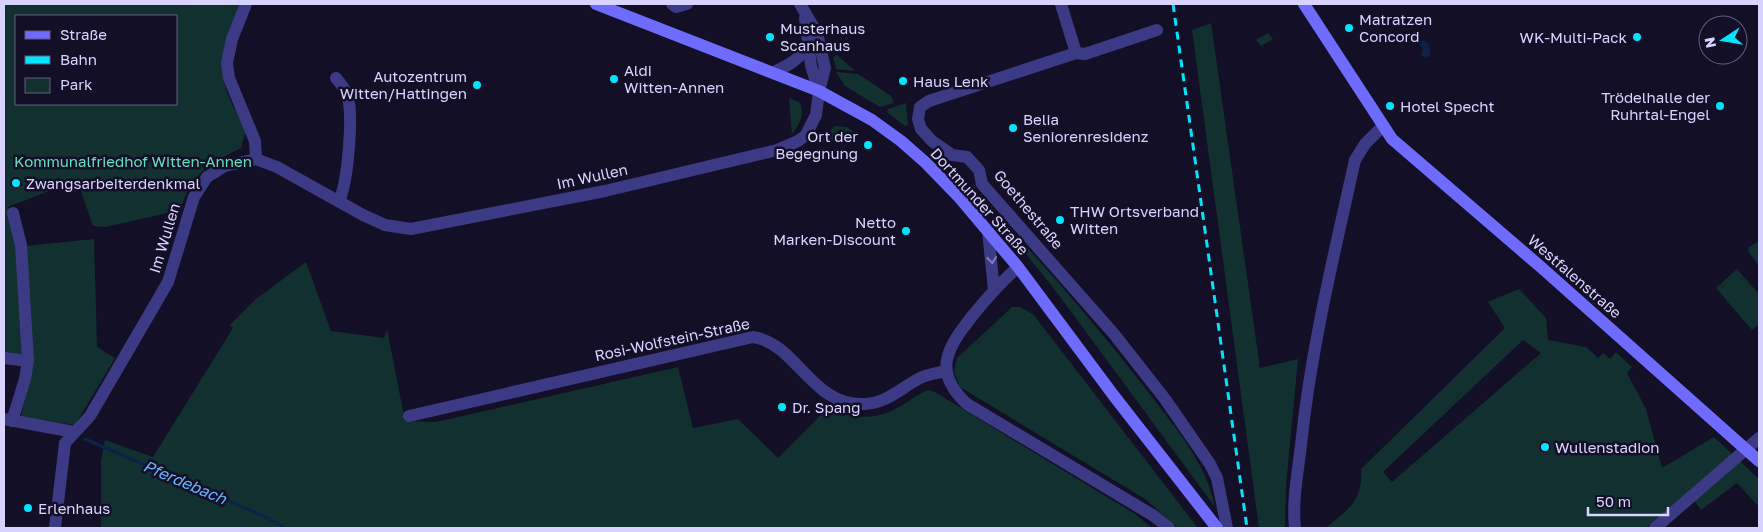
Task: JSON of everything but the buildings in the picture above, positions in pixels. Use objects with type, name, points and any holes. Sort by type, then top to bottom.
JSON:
[{"type":"main road","name":"Dortmunder Straße","points":[[596,4],[774,72],[818,91],[872,120],[901,141],[939,176],[988,230],[1018,267],[1114,396],[1220,528]]},
{"type":"main road","name":"Westfalenstraße","points":[[1304,4],[1382,127],[1392,139],[1542,268],[1759,461]]},
{"type":"street","points":[[246,4],[232,39],[227,63],[229,78],[255,141],[256,159]]},
{"type":"street","points":[[672,4],[676,7],[687,4]]},
{"type":"street","points":[[1061,4],[1076,53]]},
{"type":"street","points":[[802,7],[809,41],[811,66],[818,91]]},
{"type":"street","points":[[802,7],[817,34],[822,49],[825,68],[818,91]]},
{"type":"street","name":"Goethestraße","points":[[1157,30],[1084,54],[1076,53],[929,101],[920,107],[918,118],[921,129],[932,141],[952,155],[967,157],[979,170],[982,184],[1114,334],[1165,399],[1210,464],[1217,478],[1220,528]]},
{"type":"street","points":[[774,72],[796,61],[803,54],[809,41]]},
{"type":"street","points":[[336,78],[348,96],[348,158],[343,194],[339,201]]},
{"type":"street","name":"Im Wullen","points":[[55,528],[65,443],[90,416],[168,282],[194,197],[207,177],[224,166],[256,159],[385,224],[411,229],[605,191],[777,150],[798,141],[806,135],[816,114],[818,91]]},
{"type":"street","points":[[1296,528],[1294,507],[1302,430],[1317,330],[1355,160],[1365,144],[1382,127]]},
{"type":"street","points":[[13,213],[21,245],[28,361],[25,379],[8,420],[74,432]]},
{"type":"street","points":[[988,230],[994,290]]},
{"type":"street","points":[[1018,267],[994,290],[953,341],[946,358],[946,371],[956,395],[967,404],[1154,516],[1170,528]]},
{"type":"street","name":"Rosi-Wolfstein-Straße","points":[[409,416],[753,337],[762,338],[777,347],[826,393],[839,401],[865,404],[878,402],[893,396],[920,378],[946,371]]},
{"type":"street","points":[[4,358],[28,361]]},
{"type":"street","points":[[1655,528],[1759,438]]},
{"type":"green space","name":"Kommunalfriedhof Witten-Annen","points":[[4,4],[241,4],[227,40],[222,68],[228,95],[246,130],[241,148],[210,165],[202,172],[190,187],[180,210],[106,227],[93,226],[77,180],[8,207],[25,246],[94,239],[97,347],[115,358],[75,425],[21,417],[33,357],[4,353]]},
{"type":"green space","points":[[1211,23],[1260,368],[1298,359],[1286,486],[1285,528],[1259,528],[1192,30]]},
{"type":"green space","points":[[1268,33],[1273,39],[1261,46],[1256,40]]},
{"type":"green space","points":[[837,55],[855,71],[836,69],[833,57]]},
{"type":"green space","points":[[836,72],[858,74],[891,96],[894,103],[880,107],[845,86]]},
{"type":"green space","points":[[789,98],[799,102],[802,110],[799,123],[792,134]]},
{"type":"green space","points":[[906,103],[908,125],[905,126],[887,112],[888,109]]},
{"type":"green space","points":[[835,126],[847,127],[857,135],[816,144]]},
{"type":"green space","points":[[1001,219],[1095,326],[1179,433],[1205,475],[1215,507],[1058,294],[999,220]]},
{"type":"green space","points":[[1759,241],[1759,266],[1748,251],[1749,247]]},
{"type":"green space","points":[[306,262],[331,331],[384,338],[387,329],[405,421],[436,422],[678,367],[693,428],[738,419],[778,458],[827,409],[862,417],[880,415],[897,408],[928,390],[935,392],[1135,514],[1152,528],[101,528],[101,461],[105,440],[153,457],[233,328],[230,325],[256,299]]},
{"type":"green space","points":[[1737,269],[1759,294],[1759,324],[1752,330],[1716,288]]},
{"type":"green space","name":"Wullenstadion","points":[[1519,289],[1546,318],[1548,340],[1586,347],[1598,358],[1603,353],[1610,359],[1616,352],[1632,367],[1627,373],[1646,409],[1662,468],[1714,437],[1759,479],[1759,507],[1737,483],[1701,510],[1688,493],[1646,528],[1326,528],[1347,510],[1357,497],[1361,480],[1361,469],[1505,328],[1488,302]],"holes":[[[1523,340],[1541,353],[1392,482],[1383,472]]]},
{"type":"green space","points":[[1012,307],[1020,307],[1033,314],[1198,528],[1178,528],[1145,499],[960,387],[954,372],[957,358]]},
{"type":"water","points":[[1422,40],[1428,43],[1431,54],[1427,58],[1421,55],[1423,49],[1419,44]]},
{"type":"waterway","name":"Pferdebach","points":[[85,439],[268,518],[285,528]]},
{"type":"railway","points":[[1173,4],[1247,528]]},
{"type":"place","name":"Matratzen Concord","points":[[1349,28]]},
{"type":"place","name":"Musterhaus Scanhaus","points":[[770,37]]},
{"type":"place","name":"WK-Multi-Pack","points":[[1637,37]]},
{"type":"place","name":"Aldi Witten-Annen","points":[[614,79]]},
{"type":"place","name":"Haus Lenk","points":[[903,81]]},
{"type":"place","name":"Autozentrum Witten/Hattingen","points":[[477,85]]},
{"type":"place","name":"Hotel Specht","points":[[1390,106]]},
{"type":"place","name":"Trödelhalle der Ruhrtal-Engel","points":[[1720,106]]},
{"type":"place","name":"Belia Seniorenresidenz","points":[[1013,128]]},
{"type":"place","name":"Ort der Begegnung","points":[[868,145]]},
{"type":"place","name":"Zwangsarbeiterdenkmal","points":[[16,183]]},
{"type":"place","name":"THW Ortsverband Witten","points":[[1060,220]]},
{"type":"place","name":"Netto Marken-Discount","points":[[906,231]]},
{"type":"place","name":"Dr. Spang","points":[[782,407]]},
{"type":"place","name":"Wullenstadion","points":[[1545,447]]},
{"type":"place","name":"Erlenhaus","points":[[28,508]]}]
